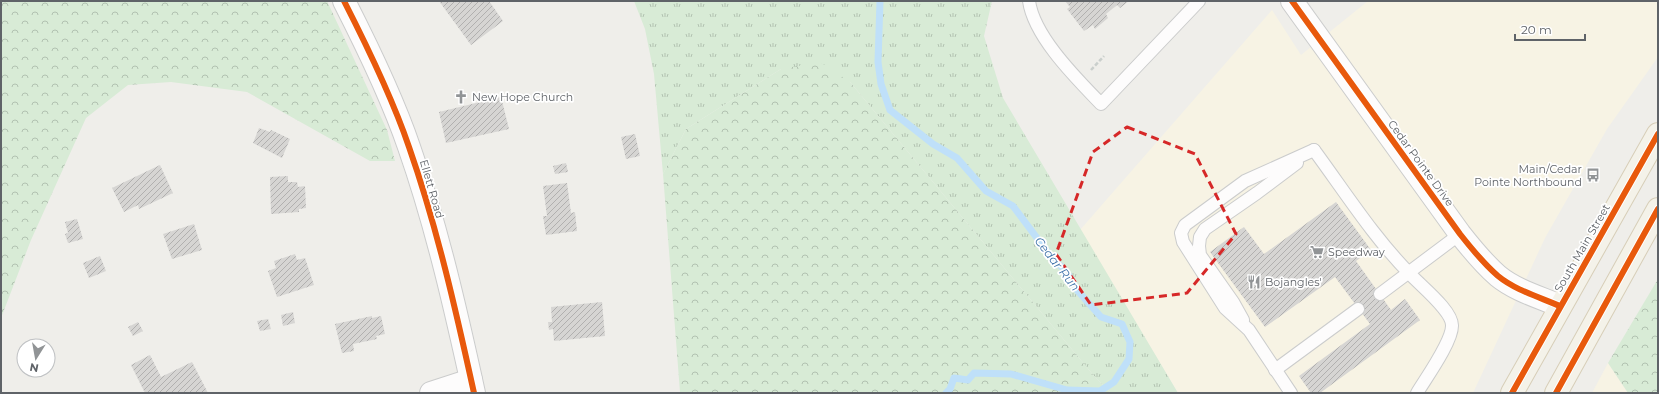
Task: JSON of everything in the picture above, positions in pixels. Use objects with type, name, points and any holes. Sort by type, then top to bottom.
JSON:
[{"type":"main road","name":"South Main Street","points":[[1512,393],[1658,134]]},
{"type":"main road","points":[[1556,393],[1658,209]]},
{"type":"street","name":"Ellett Road","points":[[344,1],[372,55],[409,145],[436,237],[473,387]]},
{"type":"street","name":"Cedar Pointe Drive","points":[[1292,1],[1460,234],[1478,256],[1498,276],[1524,291],[1560,306]]},
{"type":"street","points":[[431,393],[473,387]]},
{"type":"lane","points":[[1029,1],[1031,12],[1059,59],[1101,104],[1199,1]]},
{"type":"lane","points":[[1314,150],[1385,246],[1409,274],[1446,311],[1453,325],[1450,337],[1417,393]]},
{"type":"lane","points":[[1249,330],[1225,308],[1183,242],[1181,233],[1185,225],[1244,181],[1314,150]]},
{"type":"lane","points":[[1291,393],[1249,330],[1233,302],[1203,262],[1199,246],[1200,237],[1205,228],[1257,193],[1314,150]]},
{"type":"lane","points":[[1380,294],[1409,274],[1460,234]]},
{"type":"lane","points":[[1275,370],[1358,309]]},
{"type":"highlighted area","points":[[1127,127],[1195,154],[1236,234],[1187,293],[1091,305],[1056,254],[1093,152]]},
{"type":"shaded area","points":[[1368,1],[1658,1],[1658,57],[1607,129],[1545,238],[1473,393],[1178,393],[1080,230],[1272,10],[1301,55]]},
{"type":"shaded area","points":[[1608,363],[1628,393],[1592,393]]},
{"type":"green space","points":[[1,1],[327,1],[387,130],[395,161],[370,161],[247,92],[171,82],[128,85],[86,118],[31,240],[1,318]]},
{"type":"green space","points":[[634,1],[992,1],[984,36],[1003,98],[1178,393],[1111,393],[1094,376],[850,82],[781,69],[686,129],[663,174],[654,74],[645,29]]},
{"type":"green space","points":[[820,62],[850,82],[1094,376],[1111,393],[680,392],[663,174],[686,129],[781,69]]},
{"type":"green space","points":[[1658,279],[1658,393],[1628,393],[1608,363]]},
{"type":"building","points":[[439,1],[489,1],[503,21],[471,45]]},
{"type":"building","points":[[1065,1],[1129,1],[1120,8],[1117,5],[1106,14],[1108,18],[1095,29],[1093,25],[1084,31],[1067,9],[1070,7]]},
{"type":"building","points":[[501,97],[509,129],[446,143],[439,112]]},
{"type":"building","points":[[259,128],[270,132],[271,130],[290,139],[282,158],[253,143]]},
{"type":"building","points":[[635,134],[640,156],[626,159],[621,137]]},
{"type":"building","points":[[566,163],[568,172],[555,174],[553,166]]},
{"type":"building","points":[[160,165],[173,193],[139,209],[138,205],[124,212],[112,188]]},
{"type":"building","points":[[288,176],[288,182],[297,182],[298,187],[305,186],[306,208],[299,209],[299,212],[271,214],[270,177]]},
{"type":"building","points":[[567,183],[571,213],[575,212],[577,231],[546,235],[543,216],[547,216],[543,186]]},
{"type":"building","points":[[1336,202],[1371,250],[1356,261],[1391,310],[1405,299],[1420,320],[1320,393],[1311,393],[1299,376],[1370,324],[1335,277],[1265,327],[1210,252],[1244,227],[1264,254]]},
{"type":"building","points":[[77,219],[83,239],[68,243],[65,234],[68,233],[65,222]]},
{"type":"building","points":[[194,224],[202,250],[172,259],[163,234]]},
{"type":"building","points":[[295,254],[297,260],[305,258],[314,285],[277,297],[268,271],[276,268],[274,261]]},
{"type":"building","points":[[100,256],[106,271],[89,278],[83,263]]},
{"type":"building","points":[[602,302],[605,336],[554,341],[553,329],[549,330],[548,322],[552,322],[551,307]]},
{"type":"building","points":[[293,312],[295,323],[283,326],[281,315]]},
{"type":"building","points":[[372,316],[372,318],[381,316],[385,334],[376,336],[377,339],[353,344],[354,351],[342,353],[335,324]]},
{"type":"building","points":[[268,319],[271,329],[260,331],[257,321]]},
{"type":"building","points":[[138,322],[143,331],[133,336],[128,327]]},
{"type":"building","points":[[150,355],[161,377],[192,362],[208,393],[145,393],[131,365]]},
{"type":"waterway","name":"Cedar Run","points":[[880,1],[878,62],[881,84],[890,110],[933,144],[957,158],[986,191],[1013,206],[1052,258],[1066,271],[1077,290],[1101,317],[1122,324],[1130,342],[1129,359],[1114,382],[1100,391],[1067,390],[1011,374],[974,373],[968,380],[954,378],[950,389],[946,393]]},
{"type":"cycle path","points":[[344,1],[387,91],[419,177],[445,269],[474,393]]},
{"type":"cycle path","points":[[1292,1],[1460,234],[1478,255],[1498,276],[1505,281],[1528,293],[1560,306]]},
{"type":"cycle path","points":[[1512,393],[1658,134]]},
{"type":"cycle path","points":[[1556,393],[1658,209]]},
{"type":"place","name":"New Hope Church","points":[[461,97]]},
{"type":"place","name":"Main/Cedar Pointe Northbound","points":[[1593,175]]},
{"type":"place","name":"Speedway","points":[[1317,252]]},
{"type":"place","name":"Bojangles'","points":[[1254,282]]}]
